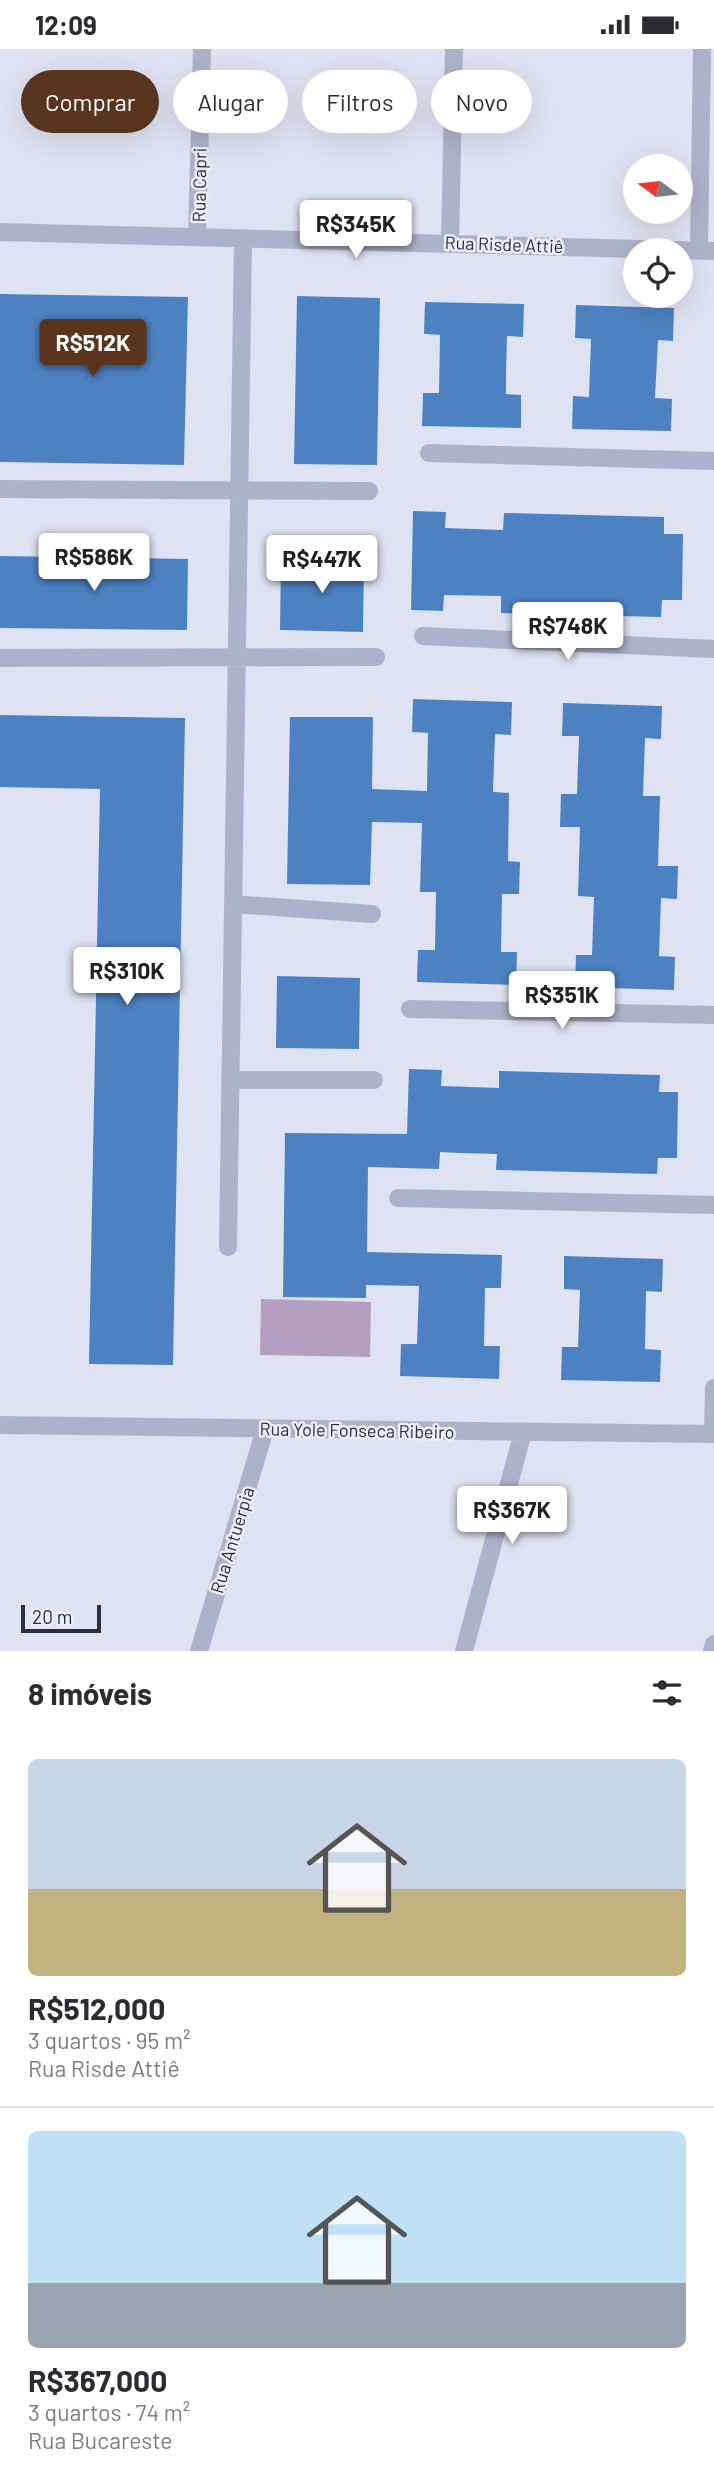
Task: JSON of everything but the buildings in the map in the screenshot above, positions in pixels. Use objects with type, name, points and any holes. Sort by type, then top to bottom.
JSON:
[{"type":"street","name":"Rua Capri","points":[[198,237],[202,49]]},
{"type":"street","points":[[450,243],[454,49]]},
{"type":"street","points":[[702,49],[706,251]]},
{"type":"street","name":"Rua Risde Attiê","points":[[0,232],[706,251]]},
{"type":"street","points":[[228,1247],[243,239]]},
{"type":"street","points":[[429,453],[714,461]]},
{"type":"street","points":[[0,489],[369,491]]},
{"type":"street","points":[[423,636],[714,649]]},
{"type":"street","points":[[0,658],[376,657]]},
{"type":"street","points":[[233,904],[372,914]]},
{"type":"street","points":[[410,1009],[714,1016]]},
{"type":"street","points":[[230,1080],[374,1080]]},
{"type":"street","points":[[398,1198],[714,1205]]},
{"type":"street","points":[[713,1434],[714,1388]]},
{"type":"street","name":"Rua Yole Fonseca Ribeiro","points":[[0,1425],[713,1434]]},
{"type":"street","name":"Rua Antuerpia","points":[[200,1651],[265,1429]]},
{"type":"street","points":[[464,1651],[523,1431]]},
{"type":"street","points":[[712,1651],[714,1644]]},
{"type":"shaded area","points":[[261,1299],[371,1302],[370,1357],[260,1355]]}]
